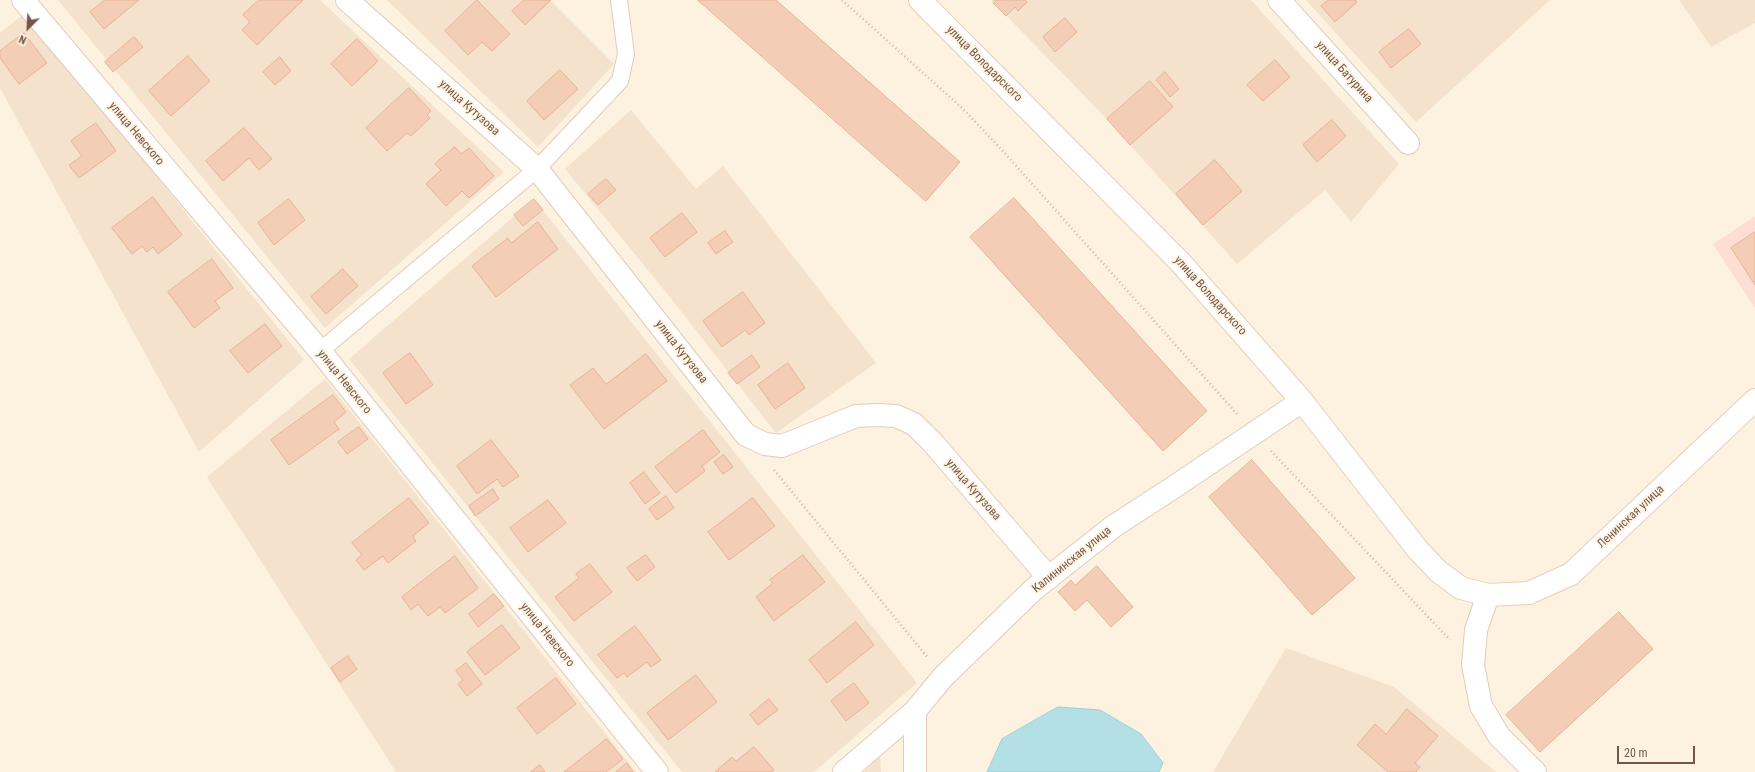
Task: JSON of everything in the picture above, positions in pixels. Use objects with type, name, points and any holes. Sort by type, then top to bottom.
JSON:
[{"type":"street","name":"улица Невского","points":[[22,0],[320,351],[657,772]]},
{"type":"street","name":"улица Кутузова","points":[[347,0],[537,169],[746,435],[766,444],[782,446],[856,416],[896,416],[914,424],[933,443],[1048,578]]},
{"type":"street","name":"улица Володарского","points":[[920,0],[1181,263],[1302,401],[1418,550],[1439,572],[1461,588],[1488,595]]},
{"type":"street","name":"улица Батурина","points":[[1279,0],[1408,144]]},
{"type":"street","name":"Ленинская улица","points":[[1488,595],[1529,593],[1571,574],[1755,400]]},
{"type":"street","name":"Калининская улица","points":[[915,711],[943,677],[1034,589],[1114,526],[1302,401]]},
{"type":"street","points":[[1488,595],[1476,630],[1474,665],[1481,706],[1499,736],[1535,772]]},
{"type":"street","points":[[844,772],[915,711]]},
{"type":"street","points":[[915,711],[915,772]]},
{"type":"lane","points":[[320,351],[537,169],[620,81],[626,54],[619,0]]},
{"type":"path","points":[[842,0],[967,113],[1254,433],[1474,665]]},
{"type":"path","points":[[770,465],[943,677]]},
{"type":"shaded area","points":[[58,0],[320,0],[504,172],[325,328]]},
{"type":"shaded area","points":[[387,0],[550,0],[614,64],[538,147]]},
{"type":"shaded area","points":[[991,0],[1251,0],[1399,164],[1351,222],[1325,190],[1237,264],[1104,116]]},
{"type":"shaded area","points":[[1306,0],[1550,0],[1416,122]]},
{"type":"shaded area","points":[[1679,0],[1755,0],[1755,23],[1711,47]]},
{"type":"shaded area","points":[[25,13],[304,360],[199,452],[0,88],[0,33]]},
{"type":"shaded area","points":[[631,110],[696,189],[723,166],[876,363],[776,433],[665,291],[565,169]]},
{"type":"shaded area","points":[[534,199],[917,683],[814,772],[682,772],[349,359]]},
{"type":"shaded area","points":[[1755,216],[1755,308],[1713,244]]},
{"type":"shaded area","points":[[325,379],[636,772],[396,772],[207,477]]},
{"type":"shaded area","points":[[1286,648],[1394,687],[1496,772],[1213,772]]},
{"type":"shaded area","points":[[880,755],[881,772],[864,772]]},
{"type":"water","points":[[1058,707],[1100,710],[1141,734],[1163,763],[1159,772],[987,772],[1002,739]]},
{"type":"building","points":[[105,0],[139,0],[104,29],[90,12]]},
{"type":"building","points":[[259,0],[303,0],[257,45],[242,30],[250,22],[243,15]]},
{"type":"building","points":[[477,0],[510,34],[492,51],[482,42],[468,55],[445,31]]},
{"type":"building","points":[[524,0],[551,0],[525,25],[512,11]]},
{"type":"building","points":[[698,0],[776,0],[960,162],[926,201]]},
{"type":"building","points":[[996,0],[1025,0],[1027,2],[1018,11],[1015,7],[1006,16],[993,3]]},
{"type":"building","points":[[1329,0],[1355,0],[1357,2],[1335,22],[1321,6]]},
{"type":"building","points":[[1065,18],[1077,32],[1055,52],[1043,37]]},
{"type":"building","points":[[1409,29],[1421,44],[1391,68],[1379,52]]},
{"type":"building","points":[[24,33],[47,63],[19,84],[0,58],[0,51]]},
{"type":"building","points":[[134,37],[143,47],[113,72],[105,62]]},
{"type":"building","points":[[357,39],[378,61],[352,86],[331,64]]},
{"type":"building","points":[[188,56],[210,81],[171,116],[149,91]]},
{"type":"building","points":[[280,57],[291,71],[275,85],[263,72]]},
{"type":"building","points":[[1275,60],[1290,77],[1263,101],[1247,85]]},
{"type":"building","points":[[560,70],[578,89],[544,120],[527,101]]},
{"type":"building","points":[[1165,72],[1179,89],[1170,97],[1156,80]]},
{"type":"building","points":[[1150,81],[1173,107],[1130,145],[1107,119]]},
{"type":"building","points":[[409,88],[431,111],[427,115],[430,118],[411,136],[407,133],[387,151],[366,128]]},
{"type":"building","points":[[1332,120],[1346,136],[1317,162],[1303,145]]},
{"type":"building","points":[[96,123],[116,151],[79,178],[69,165],[82,156],[71,141]]},
{"type":"building","points":[[244,128],[272,159],[259,170],[249,158],[223,181],[206,161]]},
{"type":"building","points":[[455,147],[461,154],[469,148],[494,176],[469,198],[462,191],[446,206],[426,184],[441,170],[435,164]]},
{"type":"building","points":[[1215,160],[1242,191],[1203,225],[1176,194]]},
{"type":"building","points":[[606,179],[616,190],[598,205],[588,194]]},
{"type":"building","points":[[153,197],[182,235],[158,254],[153,247],[147,252],[142,246],[132,254],[112,228]]},
{"type":"building","points":[[1014,198],[1207,411],[1163,451],[970,237]]},
{"type":"building","points":[[289,199],[305,220],[274,245],[258,223]]},
{"type":"building","points":[[534,199],[543,210],[523,226],[514,215]]},
{"type":"building","points":[[682,213],[697,232],[665,257],[650,238]]},
{"type":"building","points":[[538,222],[558,249],[496,297],[472,266],[508,238],[511,243]]},
{"type":"building","points":[[725,231],[733,242],[716,254],[708,243]]},
{"type":"building","points":[[1755,232],[1755,285],[1731,248]]},
{"type":"building","points":[[212,259],[233,288],[215,301],[220,308],[194,328],[168,292]]},
{"type":"building","points":[[343,269],[358,286],[326,314],[311,297]]},
{"type":"building","points":[[743,292],[765,323],[749,335],[745,330],[722,347],[703,321]]},
{"type":"building","points":[[265,324],[282,346],[248,373],[230,351]]},
{"type":"building","points":[[410,353],[433,385],[406,404],[383,373]]},
{"type":"building","points":[[646,354],[667,381],[604,429],[570,385],[593,368],[606,384]]},
{"type":"building","points":[[752,355],[760,367],[737,384],[728,373]]},
{"type":"building","points":[[788,363],[805,388],[775,409],[758,385]]},
{"type":"building","points":[[333,395],[346,412],[334,422],[339,429],[289,465],[271,440]]},
{"type":"building","points":[[359,427],[368,439],[347,454],[338,442]]},
{"type":"building","points":[[703,430],[720,452],[702,466],[705,471],[676,493],[655,467]]},
{"type":"building","points":[[491,440],[519,476],[503,487],[497,479],[477,494],[457,466]]},
{"type":"building","points":[[724,455],[733,467],[723,474],[714,462]]},
{"type":"building","points":[[1252,460],[1355,578],[1312,615],[1209,497]]},
{"type":"building","points":[[644,472],[660,493],[645,504],[630,483]]},
{"type":"building","points":[[493,489],[499,499],[475,516],[469,506]]},
{"type":"building","points":[[666,496],[674,508],[657,520],[649,509]]},
{"type":"building","points":[[409,498],[429,523],[413,536],[416,541],[388,563],[383,556],[364,570],[356,560],[362,555],[352,543]]},
{"type":"building","points":[[753,498],[775,526],[729,560],[708,532]]},
{"type":"building","points":[[548,500],[566,523],[528,552],[510,528]]},
{"type":"building","points":[[646,555],[655,567],[637,581],[627,568]]},
{"type":"building","points":[[803,555],[825,582],[774,621],[756,597],[773,583],[770,580]]},
{"type":"building","points":[[455,556],[478,588],[445,613],[440,607],[428,616],[418,604],[411,610],[402,597]]},
{"type":"building","points":[[590,564],[612,592],[574,621],[555,597],[579,578],[576,574]]},
{"type":"building","points":[[1097,566],[1133,607],[1111,627],[1087,600],[1075,611],[1058,592],[1071,580],[1075,585]]},
{"type":"building","points":[[494,594],[504,606],[478,627],[469,614]]},
{"type":"building","points":[[1619,612],[1653,649],[1540,752],[1506,715]]},
{"type":"building","points":[[856,622],[874,645],[827,683],[809,660]]},
{"type":"building","points":[[502,625],[520,648],[485,675],[467,652]]},
{"type":"building","points":[[635,626],[661,660],[651,667],[647,662],[627,677],[624,673],[617,678],[598,655]]},
{"type":"building","points":[[348,656],[357,669],[340,682],[331,668]]},
{"type":"building","points":[[466,663],[482,684],[467,696],[458,684],[463,680],[456,671]]},
{"type":"building","points":[[696,675],[717,702],[668,740],[647,713]]},
{"type":"building","points":[[556,678],[576,704],[537,734],[517,708]]},
{"type":"building","points":[[854,683],[869,703],[846,721],[831,701]]},
{"type":"building","points":[[769,699],[778,710],[758,725],[750,715]]},
{"type":"building","points":[[1407,709],[1438,736],[1415,763],[1420,767],[1416,772],[1388,772],[1357,745],[1375,724],[1386,734]]},
{"type":"building","points":[[607,739],[623,759],[606,772],[564,772]]},
{"type":"building","points":[[754,747],[774,770],[771,772],[715,772],[732,757],[736,761]]},
{"type":"building","points":[[627,763],[633,772],[616,772]]},
{"type":"building","points":[[540,765],[545,772],[531,772]]}]
